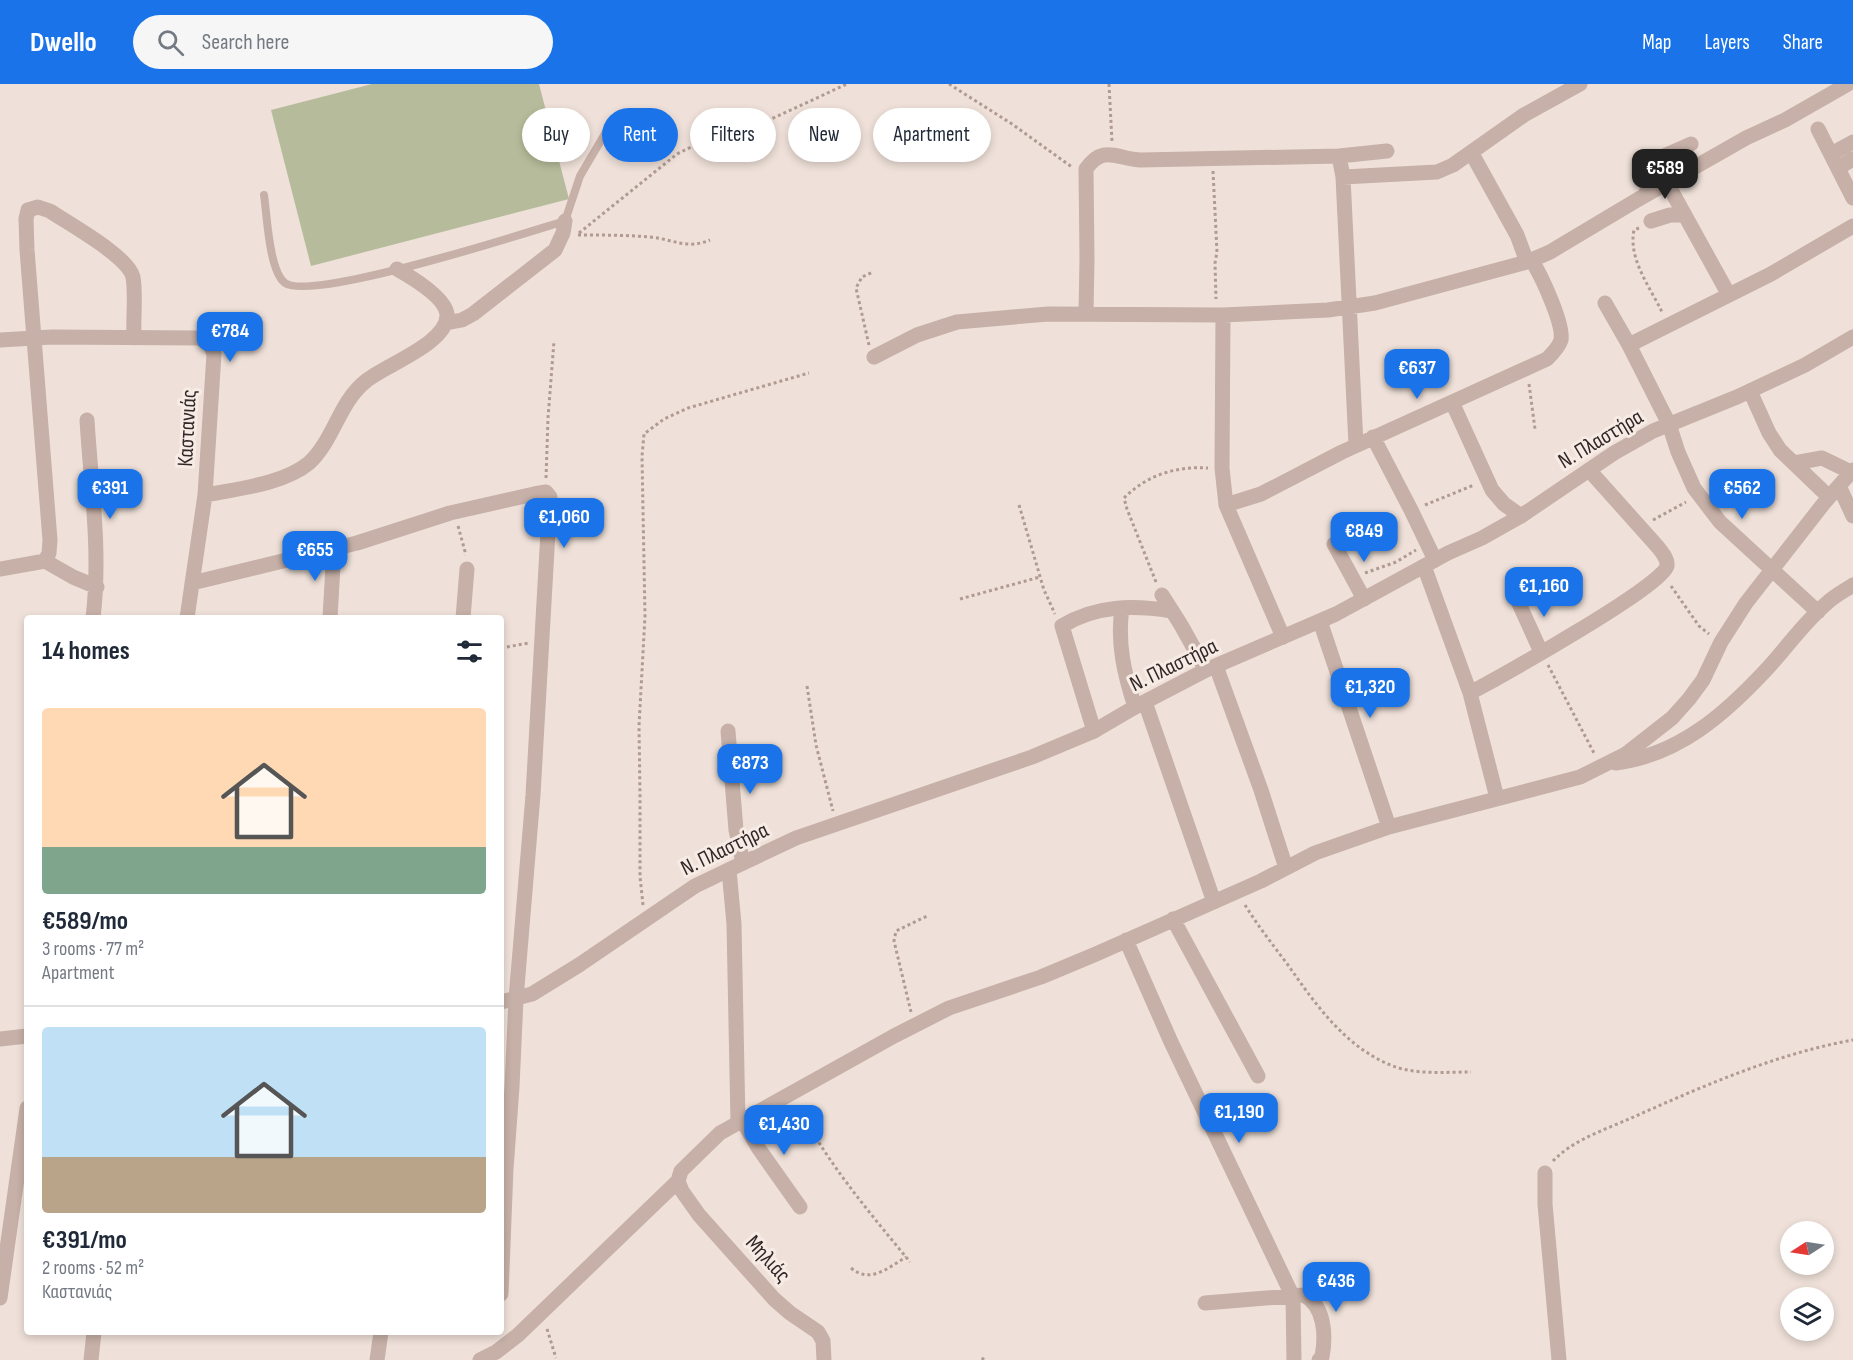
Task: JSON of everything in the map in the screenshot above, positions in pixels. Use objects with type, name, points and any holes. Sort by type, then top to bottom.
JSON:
[{"type":"street","points":[[1343,177],[1437,172],[1453,165],[1524,116],[1580,84]]},
{"type":"street","points":[[874,357],[917,334],[957,322],[1048,314],[1223,315],[1349,307],[1375,303],[1530,262],[1746,138],[1785,120],[1848,84]]},
{"type":"street","points":[[1818,129],[1853,198]]},
{"type":"street","points":[[1831,154],[1853,142]]},
{"type":"street","points":[[1645,195],[1659,161],[1666,155],[1691,144]]},
{"type":"street","points":[[1086,314],[1086,170],[1092,160],[1099,155],[1112,154],[1124,159],[1211,158],[1339,156],[1387,151]]},
{"type":"street","points":[[1226,505],[1261,494],[1356,445],[1547,359],[1561,342],[1561,331],[1551,302],[1471,152]]},
{"type":"street","points":[[1653,153],[1656,169]]},
{"type":"street","points":[[1339,156],[1343,177],[1356,445]]},
{"type":"street","points":[[1838,168],[1853,159]]},
{"type":"street","points":[[1667,183],[1729,295]]},
{"type":"street","points":[[45,561],[49,553],[50,540],[33,338],[26,219],[28,210],[38,207],[50,211],[119,257],[129,267],[133,277],[134,338]]},
{"type":"street","points":[[1651,221],[1671,215],[1684,215]]},
{"type":"street","points":[[446,323],[462,320],[473,314],[555,250],[563,233],[565,220]]},
{"type":"street","points":[[1629,345],[1771,274],[1853,226]]},
{"type":"street","points":[[205,495],[265,483],[293,473],[309,463],[321,448],[348,400],[365,381],[428,344],[442,331],[446,323],[447,312],[442,303],[397,268]]},
{"type":"street","points":[[1605,303],[1669,424],[1684,468],[1698,495],[1720,522],[1818,612]]},
{"type":"street","points":[[1223,315],[1222,468],[1226,505],[1283,637]]},
{"type":"street","name":"Ν. Πλαστήρα","points":[[509,1001],[532,994],[695,886],[795,838],[1032,757],[1094,731],[1140,704],[1211,668],[1320,621],[1429,563],[1482,538],[1521,516],[1614,453],[1669,424],[1750,391],[1805,365],[1853,337]]},
{"type":"street","name":"Καστανιάς","points":[[0,340],[134,338],[198,339],[209,342],[214,354],[205,495],[187,615]]},
{"type":"street","points":[[1750,391],[1769,433],[1780,450],[1794,463],[1834,491],[1853,516]]},
{"type":"street","points":[[1452,402],[1492,490],[1504,504],[1521,516]]},
{"type":"street","points":[[87,420],[97,587],[93,615]]},
{"type":"street","points":[[1373,437],[1428,543],[1429,563],[1470,693],[1497,798]]},
{"type":"street","points":[[480,1360],[519,1335],[678,1181],[681,1172],[720,1133],[915,1025],[950,1008],[1041,977],[1237,892],[1315,853],[1389,827],[1580,777],[1626,754],[1672,718],[1689,699],[1703,680],[1721,642],[1771,569],[1852,471],[1822,458],[1794,463]]},
{"type":"street","points":[[1470,693],[1647,586],[1662,573],[1667,564],[1664,555],[1589,470]]},
{"type":"street","points":[[192,583],[334,548],[455,512],[546,492],[550,497],[533,795],[509,1001],[512,1087],[504,1219]]},
{"type":"street","points":[[1334,544],[1364,598]]},
{"type":"street","points":[[330,615],[334,548]]},
{"type":"street","points":[[0,569],[45,561],[97,587]]},
{"type":"street","points":[[463,615],[467,568]]},
{"type":"street","points":[[1606,766],[1660,752],[1676,745],[1715,720],[1766,671],[1827,602],[1853,585]]},
{"type":"street","points":[[1162,595],[1211,668],[1261,790],[1286,868]]},
{"type":"street","points":[[1516,597],[1541,652]]},
{"type":"street","points":[[1122,608],[1119,627],[1121,657],[1214,902]]},
{"type":"street","points":[[1094,731],[1062,626],[1092,611],[1150,608],[1172,611]]},
{"type":"street","points":[[1320,621],[1389,827]]},
{"type":"street","points":[[729,730],[736,830],[734,924],[740,1121],[800,1207]]},
{"type":"street","points":[[1173,919],[1258,1076]]},
{"type":"street","points":[[1126,940],[1171,1042],[1293,1297],[1294,1360]]},
{"type":"street","points":[[0,1039],[24,1036]]},
{"type":"street","points":[[0,1298],[24,1129]]},
{"type":"street","points":[[1545,1173],[1545,1204],[1559,1360]]},
{"type":"street","name":"Μηλιάς","points":[[678,1181],[682,1191],[699,1215],[774,1299],[818,1332],[823,1341],[824,1360]]},
{"type":"street","points":[[1205,1303],[1304,1295],[1317,1310],[1325,1329],[1322,1357],[1319,1360]]},
{"type":"street","points":[[91,1360],[94,1335]]},
{"type":"street","points":[[377,1360],[381,1335]]},
{"type":"street","points":[[500,1335],[502,1348]]},
{"type":"lane","points":[[264,195],[274,265],[281,279],[287,285],[304,287],[350,282],[498,242],[565,220],[580,176],[602,140]]},
{"type":"path","points":[[710,240],[701,244],[688,245],[653,237],[575,235],[684,150],[756,126],[847,84]]},
{"type":"path","points":[[949,84],[1012,124],[1086,176]]},
{"type":"path","points":[[1109,84],[1112,154]]},
{"type":"path","points":[[1211,158],[1217,252],[1216,301],[1223,315]]},
{"type":"path","points":[[1651,221],[1634,230],[1633,254],[1669,325]]},
{"type":"path","points":[[873,272],[862,277],[856,288],[867,338],[874,357]]},
{"type":"path","points":[[546,492],[548,418],[554,341]]},
{"type":"path","points":[[1527,368],[1535,429]]},
{"type":"path","points":[[645,918],[640,876],[639,795],[639,726],[645,615],[642,456],[644,434],[664,419],[688,408],[808,373]]},
{"type":"path","points":[[1162,595],[1147,562],[1125,498],[1133,489],[1151,478],[1173,470],[1192,467],[1222,468]]},
{"type":"path","points":[[1411,510],[1466,489],[1486,478]]},
{"type":"path","points":[[1640,528],[1698,495]]},
{"type":"path","points":[[1019,505],[1044,590],[1062,626]]},
{"type":"path","points":[[455,512],[467,568]]},
{"type":"path","points":[[1352,577],[1396,562],[1428,543]]},
{"type":"path","points":[[1662,573],[1699,626],[1721,642]]},
{"type":"path","points":[[960,599],[1040,577]]},
{"type":"path","points":[[504,647],[542,641]]},
{"type":"path","points":[[1541,652],[1606,766]]},
{"type":"path","points":[[807,686],[826,790],[838,824]]},
{"type":"path","points":[[1237,892],[1258,926],[1308,995],[1335,1026],[1366,1054],[1395,1067],[1424,1072],[1471,1071]]},
{"type":"path","points":[[915,1025],[894,941],[896,931],[927,916]]},
{"type":"path","points":[[1545,1173],[1560,1154],[1575,1145],[1674,1098],[1721,1079],[1801,1052],[1853,1040]]},
{"type":"path","points":[[791,1093],[821,1147],[910,1262]]},
{"type":"path","points":[[851,1269],[867,1276],[881,1272],[906,1257]]},
{"type":"path","points":[[545,1309],[546,1327],[556,1358]]},
{"type":"path","points":[[982,1360],[985,1356]]},
{"type":"green space","points":[[372,84],[539,84],[545,108],[522,108],[522,162],[559,162],[569,199],[311,266],[271,110]]}]
